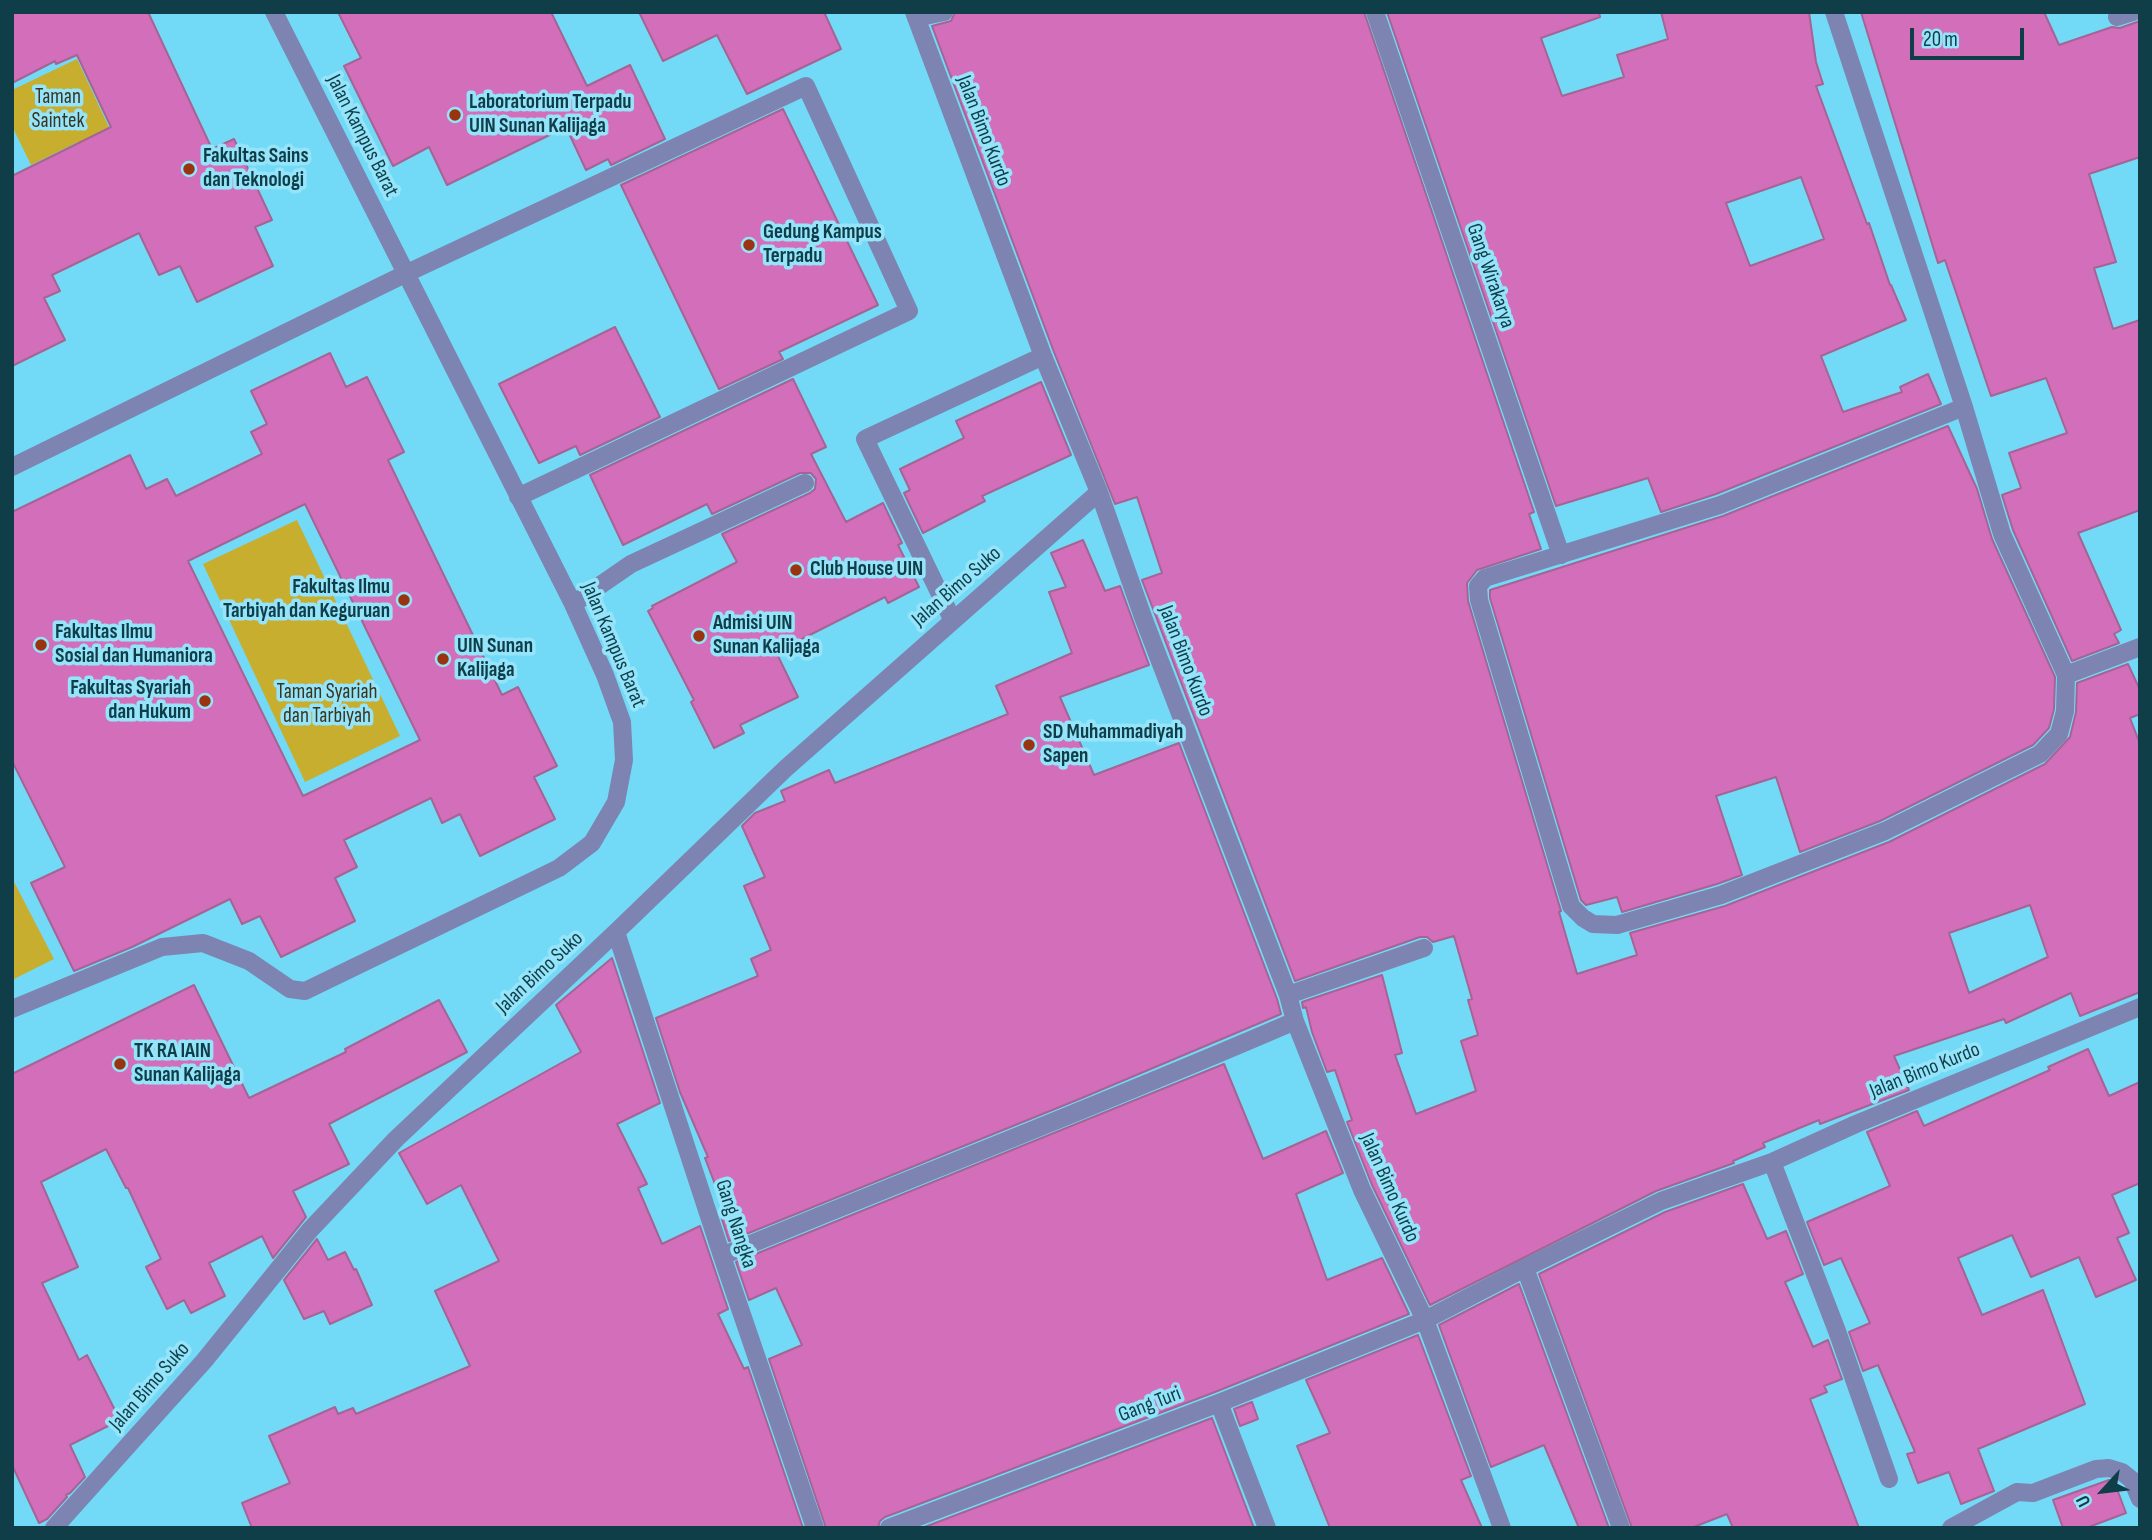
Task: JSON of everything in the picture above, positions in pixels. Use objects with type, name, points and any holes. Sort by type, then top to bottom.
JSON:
[{"type":"street","name":"Jalan Kampus Barat","points":[[12,1009],[162,947],[203,943],[249,961],[290,989],[305,991],[559,868],[592,843],[616,802],[624,760],[622,722],[605,675],[573,604],[274,12]]},
{"type":"street","points":[[915,15],[944,12]]},
{"type":"street","name":"Gang Wirakarya","points":[[1375,12],[1562,555]]},
{"type":"street","points":[[1834,12],[1964,407],[2002,534],[2066,675],[2065,711],[2059,734],[2040,754],[1885,831],[1721,895],[1617,925],[1593,924],[1583,918],[1570,906],[1479,600],[1478,586],[1485,578],[1720,505],[1964,407]]},
{"type":"street","name":"Jalan Bimo Kurdo","points":[[915,15],[1043,356],[1099,492],[1143,617],[1288,995],[1295,1021],[1362,1190],[1425,1320],[1502,1528]]},
{"type":"street","points":[[12,467],[405,274],[806,86],[909,312],[518,497]]},
{"type":"street","points":[[953,621],[864,439],[1043,356]]},
{"type":"street","points":[[573,604],[631,564],[805,483]]},
{"type":"street","name":"Jalan Bimo Suko","points":[[54,1528],[204,1361],[310,1230],[396,1139],[617,932],[785,769],[1099,492]]},
{"type":"street","points":[[2066,675],[2140,647]]},
{"type":"street","name":"Gang Nangka","points":[[617,932],[722,1256],[816,1528]]},
{"type":"street","points":[[1288,995],[1424,948]]},
{"type":"street","name":"Jalan Bimo Kurdo","points":[[1425,1320],[1661,1200],[1772,1161],[2140,1007]]},
{"type":"street","points":[[722,1256],[1187,1068],[1295,1021]]},
{"type":"street","points":[[1772,1161],[1837,1331],[1889,1479]]},
{"type":"street","points":[[1525,1268],[1621,1528]]},
{"type":"street","name":"Gang Turi","points":[[889,1528],[1219,1403],[1425,1320]]},
{"type":"street","points":[[1219,1403],[1267,1528]]},
{"type":"street","points":[[1951,1528],[2017,1492],[2033,1493],[2096,1469],[2109,1468],[2122,1472],[2132,1480],[2140,1499]]},
{"type":"green space","name":"Taman Saintek","points":[[77,59],[128,168],[97,182],[78,142],[31,165],[12,126],[12,90]]},
{"type":"green space","name":"Taman Syariah dan Tarbiyah","points":[[297,520],[400,736],[305,782],[203,564]]},
{"type":"green space","points":[[12,878],[54,959],[12,980]]},
{"type":"building","name":"Fakultas Sains dan Teknologi","points":[[12,12],[148,12],[212,149],[234,139],[272,220],[255,227],[273,266],[197,302],[180,266],[159,275],[139,233],[52,275],[60,291],[44,298],[65,340],[12,366],[12,176],[111,127],[77,55],[56,64],[55,61],[12,83]]},
{"type":"building","name":"Laboratorium Terpadu UIN Sunan Kalijaga","points":[[338,12],[551,12],[587,86],[630,65],[665,139],[611,165],[608,159],[586,170],[566,127],[447,185],[429,147],[393,166],[344,66],[361,58]]},
{"type":"building","points":[[639,12],[824,12],[841,49],[747,94],[717,35],[663,61]]},
{"type":"building","points":[[955,12],[1364,12],[1534,512],[1529,514],[1541,549],[1477,570],[1467,583],[1468,601],[1561,911],[1559,912],[1577,974],[1637,955],[1630,933],[1725,906],[1889,842],[2045,764],[2070,737],[2076,712],[2077,683],[2128,664],[2140,690],[2140,714],[2130,718],[2140,744],[2140,992],[2080,1016],[2071,993],[2006,1023],[2004,1019],[1894,1056],[1909,1090],[1820,1124],[1819,1120],[1763,1143],[1765,1147],[1733,1161],[1734,1163],[1656,1191],[1430,1305],[1372,1185],[1347,1122],[1352,1120],[1335,1070],[1327,1072],[1302,1002],[1382,975],[1402,1053],[1395,1055],[1416,1114],[1476,1091],[1461,1041],[1478,1035],[1468,1000],[1472,999],[1454,936],[1433,942],[1427,937],[1420,937],[1295,981],[1142,580],[1162,573],[1137,497],[1115,504],[1054,352],[932,26],[951,21]],"holes":[[[2030,905],[2048,957],[1969,993],[1949,933]]]},
{"type":"building","points":[[1387,12],[1599,12],[1600,17],[1541,38],[1562,96],[1624,77],[1617,55],[1668,39],[1661,12],[1809,12],[1816,62],[1823,84],[1816,86],[1890,285],[1906,320],[1821,356],[1843,412],[1902,392],[1900,387],[1928,374],[1941,404],[1716,494],[1661,512],[1648,478],[1556,506]],"holes":[[[1801,177],[1824,239],[1750,266],[1726,203]]]},
{"type":"building","points":[[1861,12],[2044,12],[2059,45],[2112,27],[2120,28],[2140,21],[2140,157],[2089,174],[2116,262],[2094,268],[2113,329],[2140,320],[2140,510],[2078,533],[2121,630],[2114,634],[2119,643],[2072,661],[2013,530],[2002,495],[2021,488],[2009,453],[2067,433],[2046,378],[1991,396],[1945,260],[1938,263]]},
{"type":"building","name":"Gedung Kampus Terpadu","points":[[783,109],[878,305],[779,352],[783,359],[719,389],[621,185]]},
{"type":"building","points":[[615,327],[660,417],[580,455],[576,446],[539,463],[499,384]]},
{"type":"building","points":[[330,353],[346,387],[367,377],[404,452],[388,460],[502,695],[518,687],[557,766],[534,777],[555,819],[480,856],[460,814],[442,823],[431,798],[344,840],[357,867],[335,878],[355,921],[281,957],[260,916],[242,924],[230,899],[132,947],[74,971],[31,883],[65,867],[12,761],[12,512],[130,455],[146,489],[167,479],[176,496],[262,454],[251,432],[267,424],[251,391]],"holes":[[[305,504],[420,740],[303,796],[188,561]]]},
{"type":"building","points":[[793,379],[826,447],[811,454],[846,522],[883,503],[902,543],[898,545],[919,587],[888,603],[885,597],[776,652],[798,697],[740,725],[744,733],[714,748],[691,702],[694,700],[648,611],[652,606],[737,562],[722,534],[810,493],[815,489],[816,479],[811,473],[800,473],[712,514],[707,504],[623,545],[590,475]]},
{"type":"building","points":[[1041,382],[1071,455],[982,496],[985,501],[923,533],[904,493],[910,490],[900,469],[964,438],[956,421]]},
{"type":"building","points":[[1948,426],[1977,489],[1992,539],[2055,677],[2054,709],[2049,728],[2033,745],[1880,821],[1800,852],[1776,777],[1716,796],[1742,875],[1622,912],[1617,897],[1586,905],[1581,900],[1490,598],[1490,590],[1723,516]]},
{"type":"building","points":[[1083,540],[1105,591],[1120,586],[1149,665],[1060,697],[1094,775],[1179,743],[1281,1014],[729,1241],[721,1216],[726,1213],[705,1158],[708,1157],[680,1092],[656,1018],[758,976],[751,959],[771,950],[744,886],[765,877],[742,826],[755,813],[785,801],[781,791],[829,770],[835,783],[1008,714],[996,686],[1072,653],[1049,592],[1066,587],[1051,553]]},
{"type":"building","points":[[612,958],[660,1103],[617,1124],[647,1184],[638,1188],[662,1244],[700,1226],[728,1309],[718,1314],[744,1369],[748,1367],[803,1528],[252,1528],[242,1503],[290,1483],[269,1436],[335,1407],[338,1414],[353,1408],[356,1414],[470,1366],[435,1291],[499,1261],[461,1185],[427,1204],[399,1153],[581,1052],[556,1005]]},
{"type":"building","points":[[194,985],[249,1098],[346,1052],[345,1049],[439,1000],[467,1052],[329,1124],[349,1164],[293,1191],[306,1217],[273,1258],[262,1236],[209,1263],[225,1296],[191,1313],[184,1300],[167,1309],[146,1267],[161,1259],[128,1188],[106,1149],[41,1182],[78,1267],[42,1283],[79,1360],[87,1355],[120,1420],[70,1445],[85,1477],[47,1519],[39,1523],[12,1465],[12,1074]]},
{"type":"building","points":[[2088,1049],[2109,1096],[2140,1082],[2140,1183],[2112,1195],[2129,1233],[2117,1238],[2136,1280],[2096,1297],[2079,1257],[2031,1277],[2012,1235],[1958,1258],[1982,1315],[2043,1290],[2085,1404],[1978,1449],[1994,1491],[1961,1504],[1949,1472],[1918,1483],[1907,1454],[1915,1452],[1878,1365],[1863,1371],[1849,1332],[1870,1323],[1841,1258],[1824,1265],[1807,1222],[1890,1186],[1867,1132],[1917,1111],[1924,1126],[2050,1070],[2048,1067]]},
{"type":"building","points":[[1224,1064],[1263,1159],[1326,1131],[1343,1173],[1296,1194],[1327,1280],[1382,1258],[1409,1314],[1215,1392],[885,1517],[878,1528],[826,1528],[769,1359],[802,1345],[776,1288],[749,1300],[736,1262]]},
{"type":"building","points":[[1743,1184],[1767,1239],[1786,1231],[1803,1274],[1785,1282],[1813,1347],[1828,1340],[1842,1379],[1824,1386],[1827,1392],[1810,1399],[1859,1528],[1733,1528],[1727,1514],[1691,1528],[1632,1528],[1539,1274],[1665,1212]]},
{"type":"building","points":[[317,1239],[328,1260],[345,1252],[372,1305],[330,1324],[324,1311],[304,1319],[284,1280]]},
{"type":"building","points":[[1519,1284],[1609,1528],[1579,1528],[1544,1445],[1491,1467],[1439,1325]]},
{"type":"building","points":[[1418,1335],[1471,1476],[1461,1480],[1482,1528],[1330,1528],[1297,1446],[1330,1433],[1306,1380]]},
{"type":"building","points":[[1252,1402],[1258,1419],[1240,1426],[1234,1409]]},
{"type":"building","points":[[1212,1418],[1254,1528],[922,1528]]},
{"type":"building","points":[[2109,1480],[2114,1481],[2126,1513],[2086,1528],[2063,1528],[2053,1500]]},
{"type":"place","name":"Laboratorium Terpadu UIN Sunan Kalijaga","points":[[455,115]]},
{"type":"place","name":"Fakultas Sains dan Teknologi","points":[[189,169]]},
{"type":"place","name":"Gedung Kampus Terpadu","points":[[749,245]]},
{"type":"place","name":"Club House UIN","points":[[796,570]]},
{"type":"place","name":"Fakultas Ilmu Tarbiyah dan Keguruan","points":[[404,600]]},
{"type":"place","name":"Admisi UIN Sunan Kalijaga","points":[[699,636]]},
{"type":"place","name":"Fakultas Ilmu Sosial dan Humaniora","points":[[41,645]]},
{"type":"place","name":"UIN Sunan Kalijaga","points":[[443,659]]},
{"type":"place","name":"Fakultas Syariah dan Hukum","points":[[205,701]]},
{"type":"place","name":"SD Muhammadiyah Sapen","points":[[1029,745]]},
{"type":"place","name":"TK RA IAIN Sunan Kalijaga","points":[[120,1064]]}]
